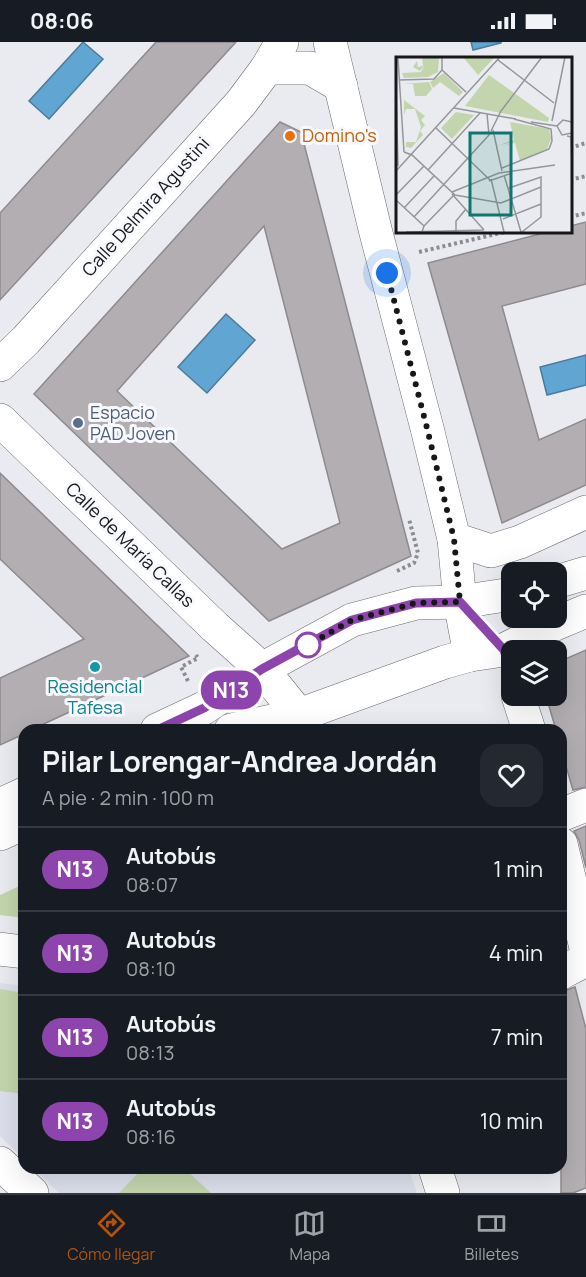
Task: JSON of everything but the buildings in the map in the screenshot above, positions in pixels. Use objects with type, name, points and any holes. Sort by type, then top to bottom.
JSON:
[{"type":"street","points":[[330,42],[454,539],[460,602],[470,655]]},
{"type":"street","points":[[274,55],[310,68],[341,86]]},
{"type":"street","name":"Calle Delmira Agustini","points":[[0,365],[26,340],[241,103],[274,55]]},
{"type":"street","name":"Calle de María Callas","points":[[0,420],[206,619],[262,669],[301,723]]},
{"type":"street","points":[[454,539],[491,551],[520,542],[586,512]]},
{"type":"street","points":[[567,579],[586,573]]},
{"type":"street","points":[[170,724],[204,708],[262,669],[352,620],[416,603],[460,602],[501,596]]},
{"type":"street","points":[[460,602],[501,653]]},
{"type":"street","points":[[535,640],[555,624],[586,612]]},
{"type":"street","points":[[301,649],[301,723],[445,662],[470,655],[501,661]]},
{"type":"street","points":[[521,706],[527,724]]},
{"type":"street","points":[[0,805],[18,797]]},
{"type":"street","points":[[567,813],[586,805]]},
{"type":"street","points":[[0,834],[18,826]]},
{"type":"street","points":[[567,869],[586,948]]},
{"type":"street","points":[[0,949],[18,951]]},
{"type":"street","points":[[567,970],[586,960]]},
{"type":"street","points":[[0,1163],[32,1193]]},
{"type":"street","points":[[437,1174],[442,1193]]},
{"type":"path","points":[[571,148],[586,143]]},
{"type":"path","points":[[571,180],[586,176]]},
{"type":"path","points":[[571,217],[586,213]]},
{"type":"path","points":[[418,252],[505,232]]},
{"type":"path","points":[[192,690],[181,667],[198,658],[194,652]]},
{"type":"shaded area","points":[[0,983],[18,985],[18,1153],[0,1136]]},
{"type":"shaded area","points":[[39,1174],[411,1174],[417,1193],[59,1193]]},
{"type":"green space","points":[[18,887],[18,917],[0,915],[0,895]]},
{"type":"green space","points":[[0,989],[18,992],[18,1093],[0,1091]]},
{"type":"green space","points":[[137,1174],[190,1174],[211,1193],[119,1193]]},
{"type":"water","points":[[83,42],[103,59],[49,119],[29,101]]},
{"type":"water","points":[[471,42],[501,42],[501,43],[473,50]]},
{"type":"water","points":[[226,314],[255,340],[207,393],[178,367]]},
{"type":"water","points":[[586,355],[586,385],[547,395],[540,367]]},
{"type":"bus line","name":"N13","points":[[170,724],[204,708],[262,669],[352,620],[416,603],[460,602],[501,647]]},
{"type":"place","name":"Domino's","points":[[290,136]]},
{"type":"place","name":"Espacio PAD Joven","points":[[78,423]]},
{"type":"place","name":"Residencial Tafesa","points":[[95,667]]},
{"type":"route","points":[[308,645],[301,649],[352,620],[416,603],[460,602],[454,539],[387,273]]}]
